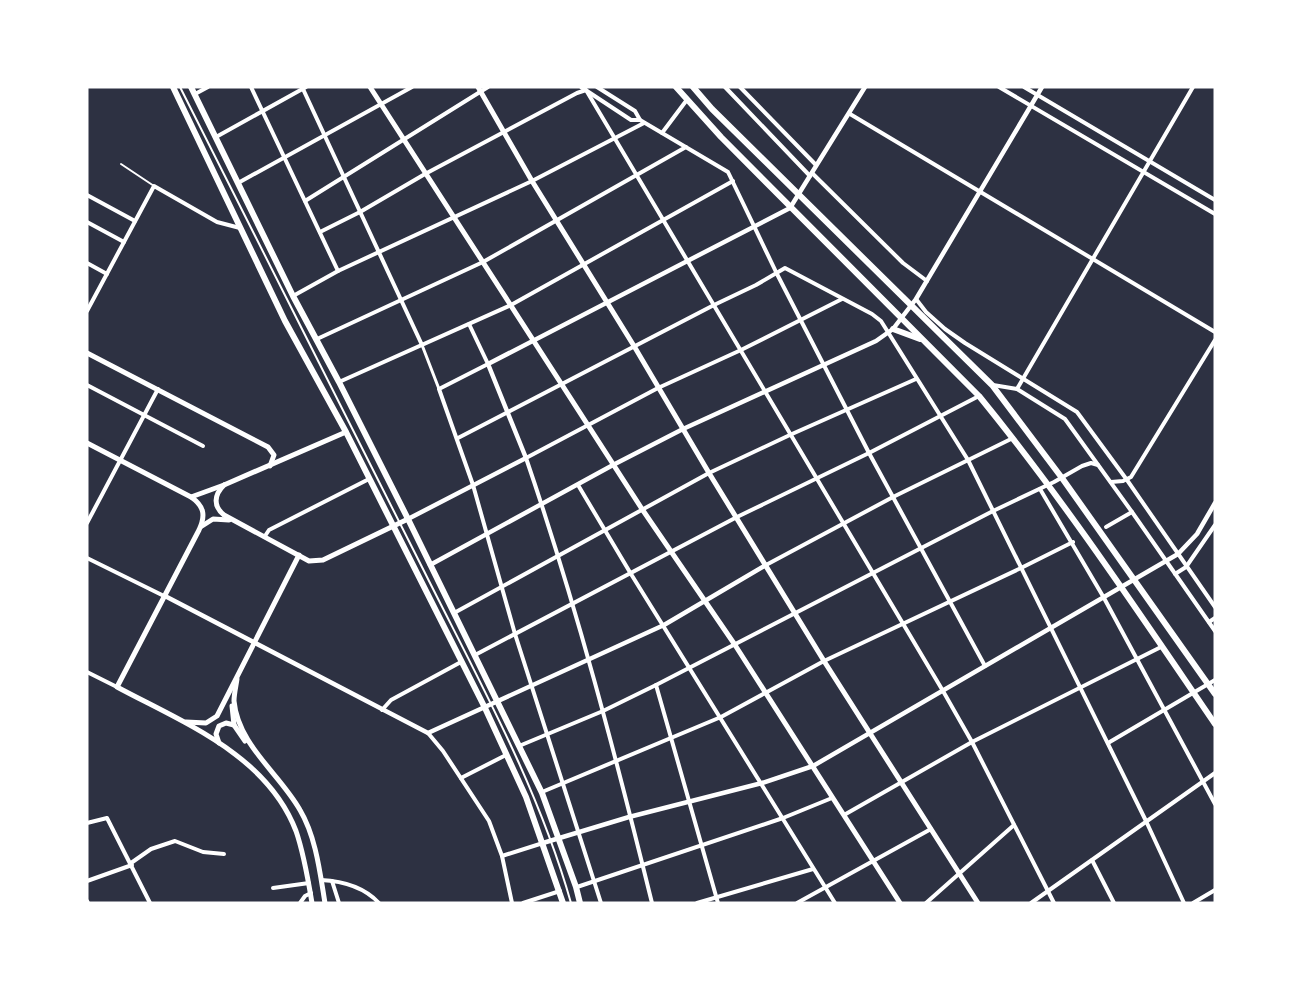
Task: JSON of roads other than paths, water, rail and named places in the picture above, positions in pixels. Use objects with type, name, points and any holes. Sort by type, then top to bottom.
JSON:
[{"type":"main road","points":[[173,87],[285,321],[346,432],[461,662],[519,746],[542,793],[555,839],[580,903]]},
{"type":"main road","points":[[191,87],[292,296],[339,382],[474,656],[506,755],[526,797],[563,903]]},
{"type":"main road","points":[[369,87],[613,465],[735,645],[900,903]]},
{"type":"main road","points":[[676,87],[686,101],[790,208],[979,396],[1013,438],[1044,487],[1122,588],[1215,724]]},
{"type":"main road","points":[[693,87],[798,195],[992,385],[1062,478],[1215,694]]},
{"type":"main road","points":[[480,89],[532,181],[824,662],[978,903]]},
{"type":"main road","points":[[890,331],[925,341]]},
{"type":"main road","points":[[87,353],[270,448],[274,457],[270,466]]},
{"type":"main road","points":[[191,497],[270,466],[346,432]]},
{"type":"main road","points":[[87,443],[191,497],[201,506],[203,512],[199,530],[117,687],[219,743],[241,758],[265,781],[285,808],[295,830],[304,859],[312,903]]},
{"type":"main road","points":[[224,485],[217,494],[216,504],[219,511],[309,561],[323,560],[408,519]]},
{"type":"main road","points":[[199,530],[213,519],[232,520]]},
{"type":"main road","points":[[183,722],[200,724],[212,721],[219,714],[299,555]]},
{"type":"main road","points":[[237,679],[232,715],[234,725],[282,782],[302,812],[313,844],[326,903]]},
{"type":"main road","points":[[234,698],[240,725],[253,748]]},
{"type":"main road","points":[[219,743],[216,734],[219,726],[226,723],[234,725]]},
{"type":"street","points":[[194,94],[208,87]]},
{"type":"street","points":[[251,87],[338,271]]},
{"type":"street","points":[[238,183],[412,87]]},
{"type":"street","points":[[305,201],[403,141],[480,89],[488,87]]},
{"type":"street","points":[[581,87],[631,120],[640,120]]},
{"type":"street","points":[[597,87],[635,111],[640,120],[728,172],[777,274],[869,453],[985,666]]},
{"type":"street","points":[[740,87],[816,165]]},
{"type":"street","points":[[440,389],[790,208],[866,87]]},
{"type":"street","points":[[999,87],[1215,213]]},
{"type":"street","points":[[1024,87],[1215,200]]},
{"type":"street","points":[[430,565],[683,429],[890,331],[916,299],[1042,87]]},
{"type":"street","points":[[1017,389],[1193,87]]},
{"type":"street","points":[[215,137],[304,88],[422,345],[458,438],[515,634],[601,903]]},
{"type":"street","points":[[727,88],[811,174],[903,262],[927,281]]},
{"type":"street","points":[[320,232],[586,90]]},
{"type":"street","points":[[586,90],[943,691],[972,742],[1054,903]]},
{"type":"street","points":[[662,133],[686,101]]},
{"type":"street","points":[[850,114],[1215,332]]},
{"type":"street","points":[[292,296],[338,271],[532,181],[645,123]]},
{"type":"street","points":[[316,339],[483,262],[686,147]]},
{"type":"street","points":[[339,382],[511,305],[733,181]]},
{"type":"street","points":[[87,311],[89,301],[107,274],[154,186],[217,222],[241,228]]},
{"type":"street","points":[[87,195],[135,221]]},
{"type":"street","points":[[87,222],[124,242]]},
{"type":"street","points":[[87,263],[107,274]]},
{"type":"street","points":[[458,438],[777,274],[784,268],[872,314],[890,331],[916,379],[968,460],[1184,903]]},
{"type":"street","points":[[408,519],[658,388],[741,350],[842,299]]},
{"type":"street","points":[[916,299],[945,329],[1077,412],[1215,607]]},
{"type":"street","points":[[469,324],[488,364],[526,458],[559,555],[603,711],[652,903]]},
{"type":"street","points":[[1110,482],[1127,480],[1131,477],[1215,339]]},
{"type":"street","points":[[453,613],[709,473],[916,379]]},
{"type":"street","points":[[87,385],[203,446]]},
{"type":"street","points":[[992,385],[1017,389],[1065,418],[1215,631]]},
{"type":"street","points":[[87,523],[158,389]]},
{"type":"street","points":[[474,656],[737,517],[979,396]]},
{"type":"street","points":[[428,733],[664,625],[703,600],[843,523],[1013,438]]},
{"type":"street","points":[[519,746],[603,711],[656,685],[1082,466],[1090,463],[1098,465]]},
{"type":"street","points":[[265,536],[269,530],[369,479]]},
{"type":"street","points":[[578,485],[835,903]]},
{"type":"street","points":[[1044,487],[1215,804]]},
{"type":"street","points":[[502,856],[629,817],[762,783],[813,766],[1178,555],[1197,534],[1215,503]]},
{"type":"street","points":[[1106,527],[1132,512]]},
{"type":"street","points":[[1175,574],[1186,567],[1215,525]]},
{"type":"street","points":[[542,793],[615,760],[721,717],[824,662],[1073,542]]},
{"type":"street","points":[[87,558],[165,596],[428,733],[441,748],[489,821],[502,856],[512,903]]},
{"type":"street","points":[[1209,622],[1215,618]]},
{"type":"street","points":[[844,815],[972,742],[1162,646]]},
{"type":"street","points":[[382,710],[391,700],[461,662]]},
{"type":"street","points":[[87,672],[117,687]]},
{"type":"street","points":[[1107,743],[1215,680]]},
{"type":"street","points":[[656,685],[718,903]]},
{"type":"street","points":[[461,778],[506,755]]},
{"type":"street","points":[[1031,903],[1215,772]]},
{"type":"street","points":[[576,888],[783,818],[832,798]]},
{"type":"street","points":[[87,824],[107,818],[150,903]]},
{"type":"street","points":[[926,903],[1014,825]]},
{"type":"street","points":[[797,903],[826,889],[931,828]]},
{"type":"street","points":[[87,881],[131,864],[151,849],[175,841],[203,852],[224,854]]},
{"type":"street","points":[[1092,860],[1114,903]]},
{"type":"street","points":[[696,903],[813,869]]},
{"type":"street","points":[[321,880],[352,885],[379,903]]},
{"type":"street","points":[[332,881],[339,903]]},
{"type":"street","points":[[273,888],[309,883]]},
{"type":"street","points":[[1193,903],[1215,890]]},
{"type":"street","points":[[523,903],[560,891]]},
{"type":"street","points":[[300,903],[305,896],[311,893]]},
{"type":"lane","points":[[180,87],[534,793],[555,839],[571,903]]},
{"type":"lane","points":[[121,165],[154,186]]}]
